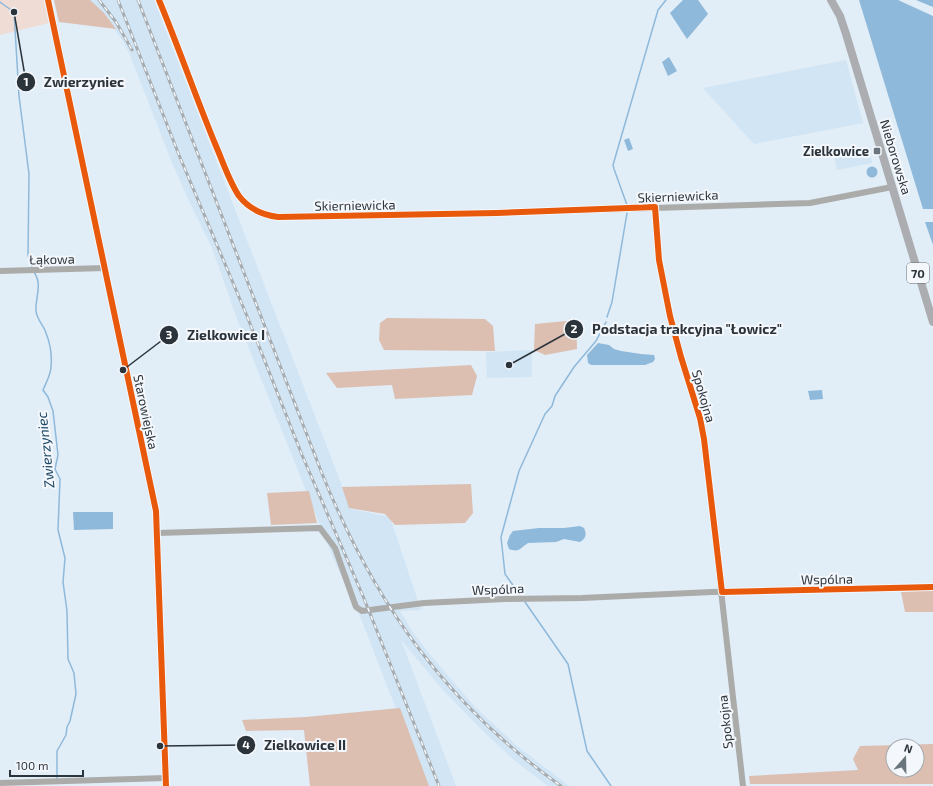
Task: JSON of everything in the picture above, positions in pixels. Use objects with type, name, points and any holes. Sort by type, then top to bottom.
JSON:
[{"type":"main road","name":"Nieborowska","points":[[831,0],[840,16],[846,34],[933,322]]},
{"type":"street","name":"Starowiejska","points":[[48,0],[152,489],[157,533],[166,786]]},
{"type":"street","name":"Skierniewicka","points":[[160,0],[210,131],[233,185],[239,196],[246,204],[267,215],[278,217],[810,203],[892,187]]},
{"type":"street","name":"Spokojna","points":[[656,208],[659,260],[670,316],[704,439],[743,786]]},
{"type":"street","name":"Łąkowa","points":[[0,272],[105,268]]},
{"type":"street","name":"Wspólna","points":[[157,533],[320,528],[336,548],[356,607],[359,610],[364,611],[424,603],[505,599],[933,587]]},
{"type":"street","points":[[0,783],[166,778]]},
{"type":"shaded area","points":[[0,0],[44,0],[49,23],[0,35]]},
{"type":"shaded area","points":[[54,0],[90,0],[104,13],[116,29],[59,22]]},
{"type":"shaded area","points":[[80,0],[154,0],[351,509],[390,517],[421,610],[400,611],[414,634],[475,707],[517,746],[569,786],[548,786],[514,760],[443,690],[401,640],[456,786],[426,786],[360,616],[334,560],[237,319],[212,248],[173,165],[129,53],[123,41],[110,23]]},
{"type":"shaded area","points":[[846,60],[863,123],[754,144],[703,88]]},
{"type":"shaded area","points":[[869,147],[872,163],[837,170],[833,153]]},
{"type":"shaded area","points":[[387,318],[485,319],[493,326],[495,351],[384,350],[379,340],[380,323]]},
{"type":"shaded area","points":[[576,320],[577,349],[545,355],[534,350],[535,324]]},
{"type":"shaded area","points":[[532,350],[532,377],[487,378],[486,352]]},
{"type":"shaded area","points":[[471,365],[477,376],[472,395],[395,399],[392,385],[337,388],[326,373]]},
{"type":"shaded area","points":[[471,484],[473,513],[465,523],[395,525],[385,514],[349,508],[342,487]]},
{"type":"shaded area","points":[[309,491],[317,523],[271,525],[267,493]]},
{"type":"shaded area","points":[[933,590],[933,612],[905,612],[901,592]]},
{"type":"shaded area","points":[[400,708],[429,786],[310,786],[304,730],[246,731],[242,720],[306,717]]},
{"type":"shaded area","points":[[925,744],[933,744],[933,784],[750,784],[749,776],[858,770],[853,759],[860,746],[885,745],[885,778],[925,778]]},
{"type":"water","points":[[683,0],[698,0],[708,14],[687,39],[670,13]]},
{"type":"water","points":[[859,0],[898,0],[933,16],[933,209],[923,209]]},
{"type":"water","points":[[916,0],[933,0],[933,7]]},
{"type":"water","points":[[669,57],[677,71],[668,76],[662,62]]},
{"type":"water","points":[[629,138],[633,149],[628,151],[624,140]]},
{"type":"water","points":[[870,167],[874,167],[876,168],[876,176],[870,177],[867,174],[867,170]]},
{"type":"water","points":[[925,222],[933,222],[933,245]]},
{"type":"water","points":[[598,343],[609,345],[614,349],[621,351],[654,355],[655,359],[653,362],[645,365],[591,365],[588,363],[587,355]]},
{"type":"water","points":[[822,390],[823,399],[810,400],[808,391]]},
{"type":"water","points":[[73,512],[113,512],[113,529],[74,530]]},
{"type":"water","points":[[580,526],[584,528],[586,534],[585,538],[580,542],[564,539],[556,542],[528,543],[518,550],[509,549],[507,543],[513,531]]},
{"type":"waterway","points":[[627,205],[613,165],[658,10],[666,0]]},
{"type":"waterway","name":"Zwierzyniec","points":[[0,2],[14,12],[19,96],[29,174],[28,255],[32,267]]},
{"type":"waterway","points":[[607,317],[612,302],[627,213]]},
{"type":"waterway","name":"Zwierzyniec","points":[[34,272],[38,282],[36,311],[45,330],[51,354],[50,373],[43,390],[48,397],[53,411],[58,455],[55,469],[60,479],[58,530],[65,558],[63,582],[67,611],[68,659],[74,673],[76,694],[66,735],[57,751],[57,780]]},
{"type":"waterway","points":[[520,595],[505,574],[501,537],[519,471],[545,414],[552,406],[555,396],[574,367],[596,341],[606,322]]},
{"type":"waterway","points":[[525,602],[568,664],[587,751],[611,786]]},
{"type":"railway","points":[[99,0],[116,22],[132,50]]},
{"type":"railway","points":[[118,0],[179,155],[247,316],[302,455],[363,596],[439,786]]},
{"type":"railway","points":[[138,0],[323,476],[343,523],[366,567],[391,609],[419,649],[449,686],[483,721],[520,755],[561,786]]},
{"type":"cycle path","points":[[48,0],[156,511],[166,786]]},
{"type":"cycle path","points":[[159,0],[232,184],[243,201],[262,213],[278,217],[497,213],[655,207],[659,260],[670,316],[700,418],[704,439],[722,592],[933,587]]},
{"type":"place","name":"Zwierzyniec","points":[[14,12]]},
{"type":"place","name":"Zielkowice","points":[[877,151]]},
{"type":"place","name":"Podstacja trakcyjna \"Łowicz\"","points":[[509,365]]},
{"type":"place","name":"Zielkowice I","points":[[123,370]]},
{"type":"place","name":"Zielkowice II","points":[[160,746]]}]
